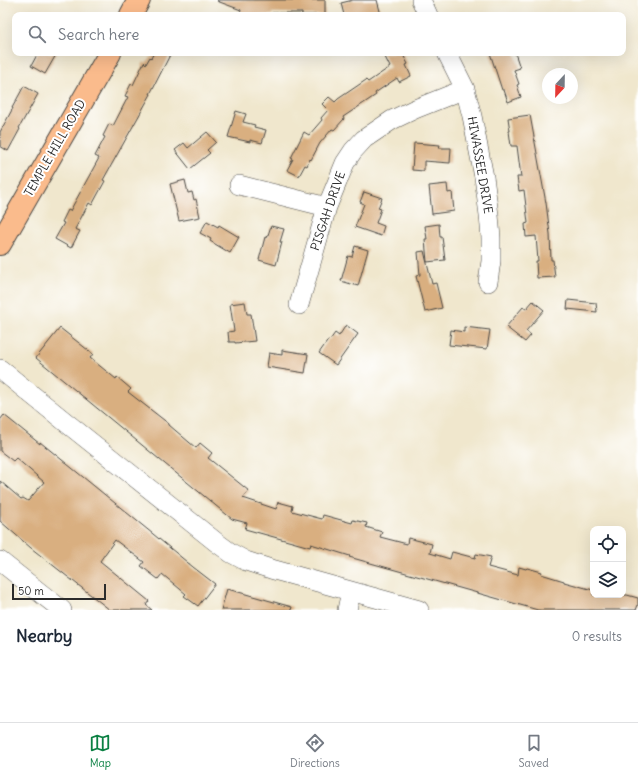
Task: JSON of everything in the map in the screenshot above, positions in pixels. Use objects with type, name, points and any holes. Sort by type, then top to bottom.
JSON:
[{"type":"main road","points":[[133,12],[139,0]]},
{"type":"main road","name":"TEMPLE HILL ROAD","points":[[0,244],[108,56]]},
{"type":"street","points":[[421,0],[427,12]]},
{"type":"street","name":"HIWASSEE DRIVE","points":[[448,56],[465,89],[478,148],[492,238],[488,282]]},
{"type":"street","name":"PISGAH DRIVE","points":[[299,305],[327,207],[345,163],[354,151],[364,139],[392,120],[465,89]]},
{"type":"street","points":[[239,185],[327,207]]},
{"type":"street","points":[[0,370],[231,553],[246,561],[271,569],[419,610]]},
{"type":"street","points":[[0,561],[62,610]]},
{"type":"street","points":[[347,610],[351,591]]},
{"type":"building","points":[[325,0],[325,12],[240,12],[241,10],[217,1]]},
{"type":"building","points":[[353,0],[377,0],[380,12],[343,12],[341,3]]},
{"type":"building","points":[[36,56],[55,56],[45,74],[31,66]]},
{"type":"building","points":[[152,56],[169,56],[151,94],[103,180],[105,181],[92,205],[89,203],[75,229],[80,231],[71,248],[55,239],[64,223],[62,222],[68,210],[70,211],[99,158],[95,156],[105,137],[103,136],[109,124],[113,126],[128,97],[125,96],[131,84],[133,85],[144,62],[146,64],[150,57],[151,58]]},
{"type":"building","points":[[384,56],[404,56],[408,64],[406,65],[411,76],[399,82],[397,78],[375,93],[376,95],[343,117],[344,119],[334,130],[332,129],[320,143],[311,160],[310,159],[307,166],[305,165],[299,176],[287,170],[293,159],[291,158],[304,132],[309,135],[322,120],[321,118],[328,110],[322,104],[329,97],[335,102],[366,80],[368,82],[390,67]]},
{"type":"building","points":[[491,56],[516,56],[520,68],[514,70],[519,84],[517,85],[521,97],[508,102],[504,90],[502,90]]},
{"type":"building","points":[[24,86],[38,94],[8,151],[0,146],[0,132]]},
{"type":"building","points":[[236,111],[246,114],[243,122],[266,130],[262,143],[228,137]]},
{"type":"building","points":[[530,115],[546,203],[550,234],[551,260],[553,260],[555,277],[537,278],[536,261],[538,261],[536,236],[526,237],[525,224],[528,223],[524,190],[519,191],[517,177],[521,177],[517,146],[511,146],[508,118]]},
{"type":"building","points":[[207,132],[216,142],[207,150],[210,153],[190,169],[175,150],[184,143],[188,148]]},
{"type":"building","points":[[414,143],[440,145],[439,148],[451,148],[450,163],[424,161],[424,171],[412,170]]},
{"type":"building","points":[[185,180],[188,193],[192,192],[194,200],[196,199],[200,217],[179,221],[170,184]]},
{"type":"building","points":[[447,184],[448,193],[452,192],[454,211],[432,214],[429,186]]},
{"type":"building","points":[[364,192],[382,198],[378,208],[381,209],[376,223],[384,226],[381,236],[355,227],[364,204],[360,202]]},
{"type":"building","points":[[207,221],[218,227],[219,225],[239,237],[230,253],[200,233]]},
{"type":"building","points":[[439,224],[445,260],[427,262],[425,239],[427,239],[425,226]]},
{"type":"building","points":[[271,226],[284,229],[276,265],[259,260],[265,237],[267,238]]},
{"type":"building","points":[[355,246],[368,250],[358,286],[341,281],[348,256],[352,257]]},
{"type":"building","points":[[424,251],[432,284],[436,283],[442,308],[425,312],[416,276],[420,275],[418,252]]},
{"type":"building","points":[[568,300],[596,303],[597,312],[567,309]]},
{"type":"building","points":[[533,301],[544,310],[526,331],[531,335],[525,342],[506,327],[523,307],[526,309]]},
{"type":"building","points":[[245,302],[247,314],[251,314],[255,341],[235,343],[229,342],[228,332],[234,331],[230,304]]},
{"type":"building","points":[[346,325],[358,334],[336,365],[319,353],[335,333],[339,336]]},
{"type":"building","points":[[464,327],[490,330],[487,349],[449,345],[451,330],[464,332]]},
{"type":"building","points":[[60,328],[93,354],[90,358],[131,389],[128,392],[169,424],[196,448],[200,443],[212,453],[208,458],[249,491],[243,498],[276,509],[278,502],[293,506],[292,511],[322,519],[323,515],[352,523],[353,520],[367,523],[366,527],[382,532],[380,537],[407,544],[408,538],[432,544],[430,553],[450,559],[452,552],[475,558],[476,554],[491,557],[488,567],[518,575],[519,567],[542,572],[541,574],[590,589],[590,598],[626,598],[627,595],[638,598],[636,610],[538,610],[349,557],[350,556],[311,544],[310,547],[245,529],[247,523],[232,519],[36,358]]},
{"type":"building","points":[[282,350],[308,354],[305,373],[267,367],[269,353],[282,355]]},
{"type":"building","points":[[4,415],[40,444],[40,442],[215,584],[198,606],[184,596],[186,594],[162,574],[158,579],[141,566],[144,562],[115,540],[100,561],[149,601],[146,605],[152,610],[110,610],[31,548],[0,521],[0,481],[21,499],[23,498],[28,501],[44,482],[16,458],[13,461],[0,451],[0,420]]},
{"type":"building","points":[[227,589],[292,607],[291,610],[221,610]]}]
